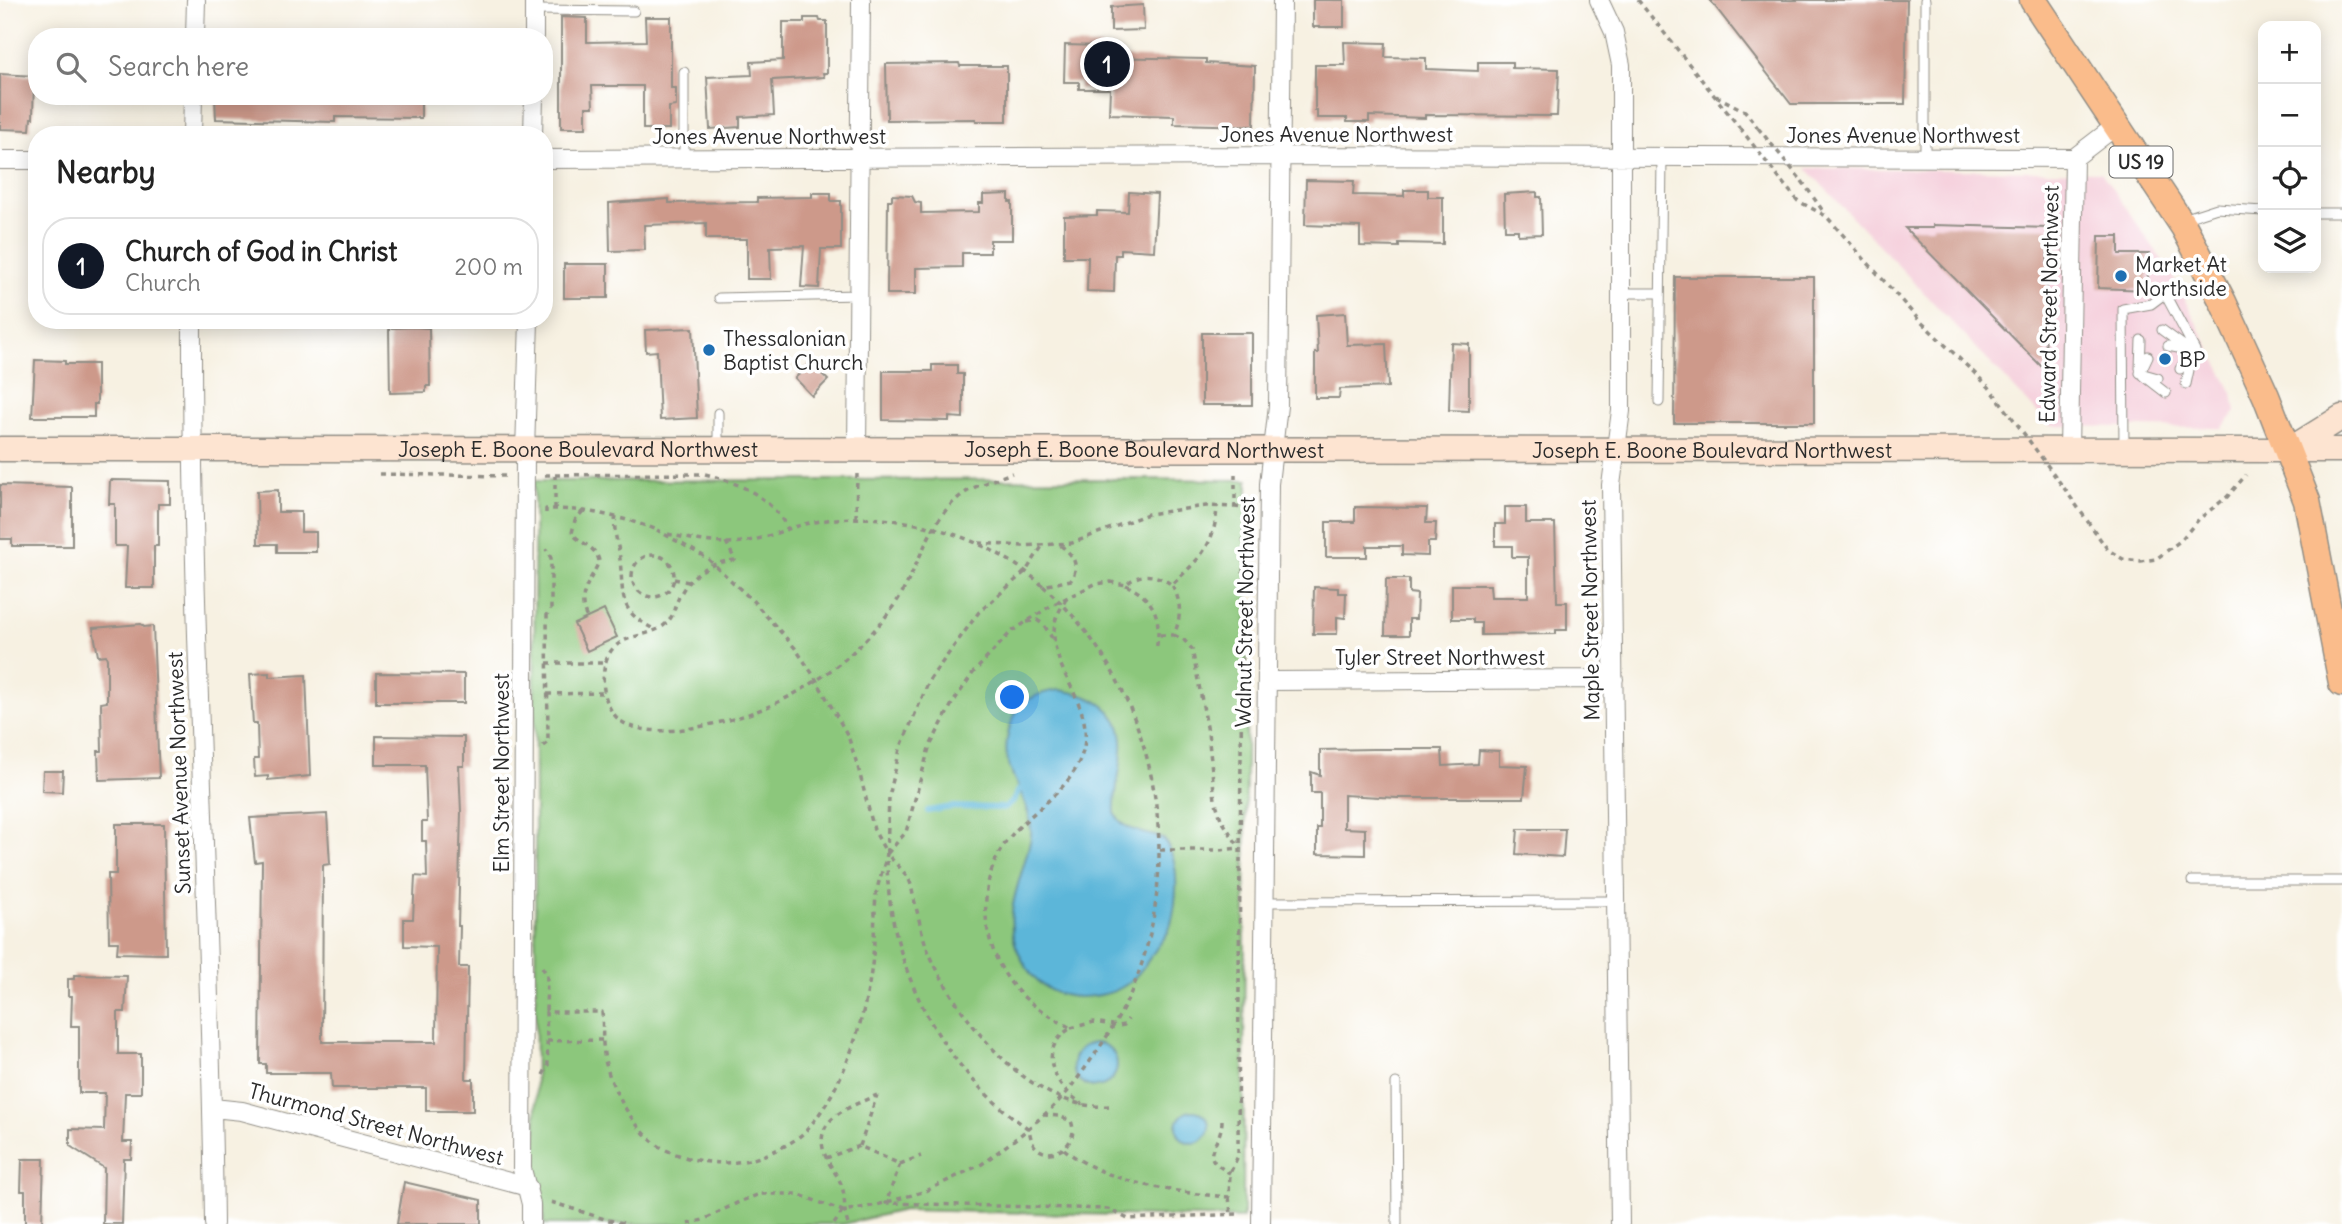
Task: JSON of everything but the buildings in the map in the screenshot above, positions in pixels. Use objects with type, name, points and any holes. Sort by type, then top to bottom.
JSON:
[{"type":"main road","name":"US 19","points":[[2033,0],[2179,220],[2223,302],[2266,396],[2307,500],[2342,683]]},
{"type":"main road","points":[[2287,451],[2342,417]]},
{"type":"main road","name":"Joseph E. Boone Boulevard Northwest","points":[[0,449],[718,450],[857,462],[1273,451],[2342,450]]},
{"type":"street","points":[[195,28],[196,0]]},
{"type":"street","points":[[857,462],[861,0]]},
{"type":"street","name":"Walnut Street Northwest","points":[[1261,1224],[1269,484],[1278,406],[1282,0]]},
{"type":"street","name":"Maple Street Northwest","points":[[1599,0],[1614,32],[1621,65],[1621,411],[1611,485],[1620,1224]]},
{"type":"street","points":[[534,5],[534,28]]},
{"type":"street","points":[[192,126],[193,105]]},
{"type":"street","points":[[533,126],[534,105]]},
{"type":"street","points":[[2074,158],[2117,125]]},
{"type":"street","name":"Jones Avenue Northwest","points":[[553,159],[1280,156],[2074,158]]},
{"type":"street","name":"Edward Street Northwest","points":[[2069,451],[2074,158]]},
{"type":"street","points":[[0,160],[28,160]]},
{"type":"street","name":"Sunset Avenue Northwest","points":[[192,329],[192,450],[213,1108],[214,1224]]},
{"type":"street","name":"Elm Street Northwest","points":[[529,329],[525,450],[522,1169],[531,1204],[531,1224]]},
{"type":"street","name":"Tyler Street Northwest","points":[[1267,681],[1614,679]]},
{"type":"street","name":"Thurmond Street Northwest","points":[[213,1108],[242,1111],[528,1187]]},
{"type":"lane","points":[[1925,0],[1925,158]]},
{"type":"lane","points":[[534,5],[635,11]]},
{"type":"lane","points":[[684,72],[684,159]]},
{"type":"lane","points":[[1659,401],[1662,157]]},
{"type":"lane","points":[[2179,220],[2217,208],[2258,211]]},
{"type":"lane","points":[[2321,213],[2342,213]]},
{"type":"lane","points":[[2124,451],[2123,309],[2151,304],[2168,291],[2195,350],[2186,384]]},
{"type":"lane","points":[[1622,293],[1660,293]]},
{"type":"lane","points":[[719,298],[859,295]]},
{"type":"lane","points":[[2162,330],[2193,351]]},
{"type":"lane","points":[[2140,373],[2141,340]]},
{"type":"lane","points":[[2168,346],[2193,351]]},
{"type":"lane","points":[[2180,369],[2193,351]]},
{"type":"lane","points":[[2140,373],[2148,356]]},
{"type":"lane","points":[[2123,380],[2140,373],[2158,378]]},
{"type":"lane","points":[[2140,373],[2166,393]]},
{"type":"lane","points":[[718,412],[718,450]]},
{"type":"lane","points":[[2192,881],[2342,881]]},
{"type":"lane","points":[[1265,902],[1616,901]]},
{"type":"lane","points":[[1396,1083],[1396,1224]]},
{"type":"path","points":[[1637,0],[1798,201],[1826,216]]},
{"type":"path","points":[[1714,94],[1745,111],[1802,181],[1826,216],[1918,319],[1989,387],[2108,550],[2123,559],[2156,559],[2180,541],[2199,519],[2227,497],[2246,475]]},
{"type":"path","points":[[848,474],[857,462]]},
{"type":"path","points":[[856,518],[857,462]]},
{"type":"path","points":[[1235,471],[1236,507]]},
{"type":"path","points":[[726,542],[735,560],[713,563],[702,569],[680,595],[670,619],[615,647],[605,663],[605,693],[613,714],[623,723],[635,728],[695,728],[742,717],[817,681],[880,624],[911,577],[941,516],[965,493],[1014,472]]},
{"type":"path","points":[[705,474],[747,488],[775,510],[788,529]]},
{"type":"path","points":[[542,475],[732,474]]},
{"type":"path","points":[[555,475],[555,509]]},
{"type":"path","points":[[1172,585],[1210,544],[1217,506]]},
{"type":"path","points":[[974,542],[1043,545],[1072,543],[1148,514],[1175,508],[1244,508],[1238,1156],[1230,1173],[1231,1214]]},
{"type":"path","points":[[546,520],[546,509],[583,510],[616,516],[657,530],[700,540],[726,542],[750,541],[807,523],[856,518],[902,521],[974,542],[1026,571],[1092,640],[1109,666],[1129,706],[1147,760],[1157,809],[1160,850],[1158,887],[1149,936],[1136,981],[1116,1024],[1065,1096],[1029,1129],[982,1164],[926,1191],[886,1203],[843,1211],[797,1195],[760,1194],[688,1224]]},
{"type":"path","points":[[583,510],[575,520],[572,533],[583,544],[596,551],[599,561],[583,596],[583,611],[587,618]]},
{"type":"path","points":[[616,516],[613,530],[621,561],[624,597],[636,621],[654,629]]},
{"type":"path","points":[[657,530],[713,563],[770,618],[817,681],[848,736],[874,830],[887,854],[909,879],[929,952],[963,1013],[986,1043],[1016,1070],[1048,1091],[1087,1106],[1108,1106]]},
{"type":"path","points":[[537,752],[548,742],[547,615],[551,610],[551,558],[546,552],[546,541]]},
{"type":"path","points":[[1043,586],[1071,580],[1075,573],[1075,562],[1070,553],[1059,544]]},
{"type":"path","points":[[1043,545],[1026,571],[979,612],[930,679],[920,698],[900,749],[889,797],[887,894],[900,950],[917,996],[948,1049],[981,1089],[1007,1114],[1029,1129],[1032,1143],[1037,1149],[1045,1152],[1064,1149],[1074,1135],[1071,1121],[1059,1116],[1044,1115]]},
{"type":"path","points":[[648,555],[656,555],[668,561],[674,579],[662,595],[649,596],[636,589],[632,576],[636,563],[648,555]]},
{"type":"path","points":[[1126,585],[1138,576],[1147,575],[1157,576],[1172,585],[1177,594],[1180,617],[1174,635]]},
{"type":"path","points":[[621,578],[632,576]]},
{"type":"path","points":[[674,579],[690,583]]},
{"type":"path","points":[[540,1082],[548,1066],[546,1012],[603,1012],[604,1056],[616,1091],[630,1116],[659,1146],[689,1158],[732,1163],[758,1158],[794,1140],[809,1127],[837,1086],[850,1054],[869,987],[876,894],[887,854],[906,832],[926,756],[952,704],[973,673],[1011,632],[1066,597],[1095,584],[1111,582],[1126,585],[1138,591],[1152,604],[1160,628],[1156,650]]},
{"type":"path","points":[[1066,597],[1055,621],[1054,644],[1056,656],[1084,717],[1085,742],[1069,780],[1021,825],[996,859],[986,892],[986,909],[990,941],[1001,969],[1017,990],[1056,1020],[1072,1028]]},
{"type":"path","points":[[1025,622],[1037,620],[1045,625],[1054,644]]},
{"type":"path","points":[[1159,635],[1174,635],[1192,649],[1208,732],[1215,800],[1221,819],[1239,848]]},
{"type":"path","points":[[547,663],[605,663]]},
{"type":"path","points":[[547,694],[605,693]]},
{"type":"path","points":[[1160,850],[1239,848]]},
{"type":"path","points":[[1087,1106],[1063,1090],[1052,1071],[1053,1051],[1065,1032],[1072,1028],[1094,1022],[1119,1026],[1124,1025],[1128,1019]]},
{"type":"path","points":[[547,1041],[604,1040]]},
{"type":"path","points":[[848,1224],[843,1211],[842,1186],[826,1158],[823,1141],[832,1117],[877,1095],[859,1146]]},
{"type":"path","points":[[822,1109],[832,1117]]},
{"type":"path","points":[[1222,1120],[1222,1129],[1210,1152],[1210,1158],[1214,1164],[1230,1173]]},
{"type":"path","points":[[826,1158],[859,1146],[900,1164],[921,1156]]},
{"type":"path","points":[[1064,1149],[1074,1157],[1127,1179],[1163,1188],[1230,1197]]},
{"type":"path","points":[[886,1203],[900,1164]]},
{"type":"path","points":[[548,1201],[628,1224]]},
{"type":"path","points":[[886,1203],[1108,1209],[1128,1219],[1237,1214]]},
{"type":"path","points":[[834,1224],[843,1211]]},
{"type":"shaded area","points":[[1806,168],[2101,172],[2168,268],[2233,393],[2236,412],[2222,428],[2050,426]]},
{"type":"green space","points":[[1248,480],[1243,1218],[904,1210],[843,1224],[544,1224],[536,1164],[534,481]]},
{"type":"water","points":[[1059,690],[1081,695],[1101,704],[1115,719],[1120,729],[1122,750],[1115,813],[1129,828],[1164,839],[1175,866],[1175,905],[1167,934],[1141,970],[1126,985],[1094,996],[1064,995],[1049,990],[1037,981],[1019,953],[1012,926],[1014,900],[1031,834],[1029,815],[1008,762],[1008,733],[1023,704],[1040,694]]},
{"type":"water","points":[[1095,1043],[1110,1050],[1117,1065],[1110,1080],[1095,1087],[1080,1080],[1073,1065],[1080,1050]]},
{"type":"water","points":[[1193,1111],[1204,1116],[1209,1127],[1204,1138],[1193,1143],[1182,1138],[1177,1127],[1182,1116]]},
{"type":"waterway","points":[[928,811],[952,807],[1004,808],[1013,801],[1019,790]]},
{"type":"place","name":"Church of God in Christ","points":[[1107,64]]},
{"type":"place","name":"Market At Northside","points":[[2121,276]]},
{"type":"place","name":"Thessalonian Baptist Church","points":[[709,350]]},
{"type":"place","name":"BP","points":[[2165,359]]}]
